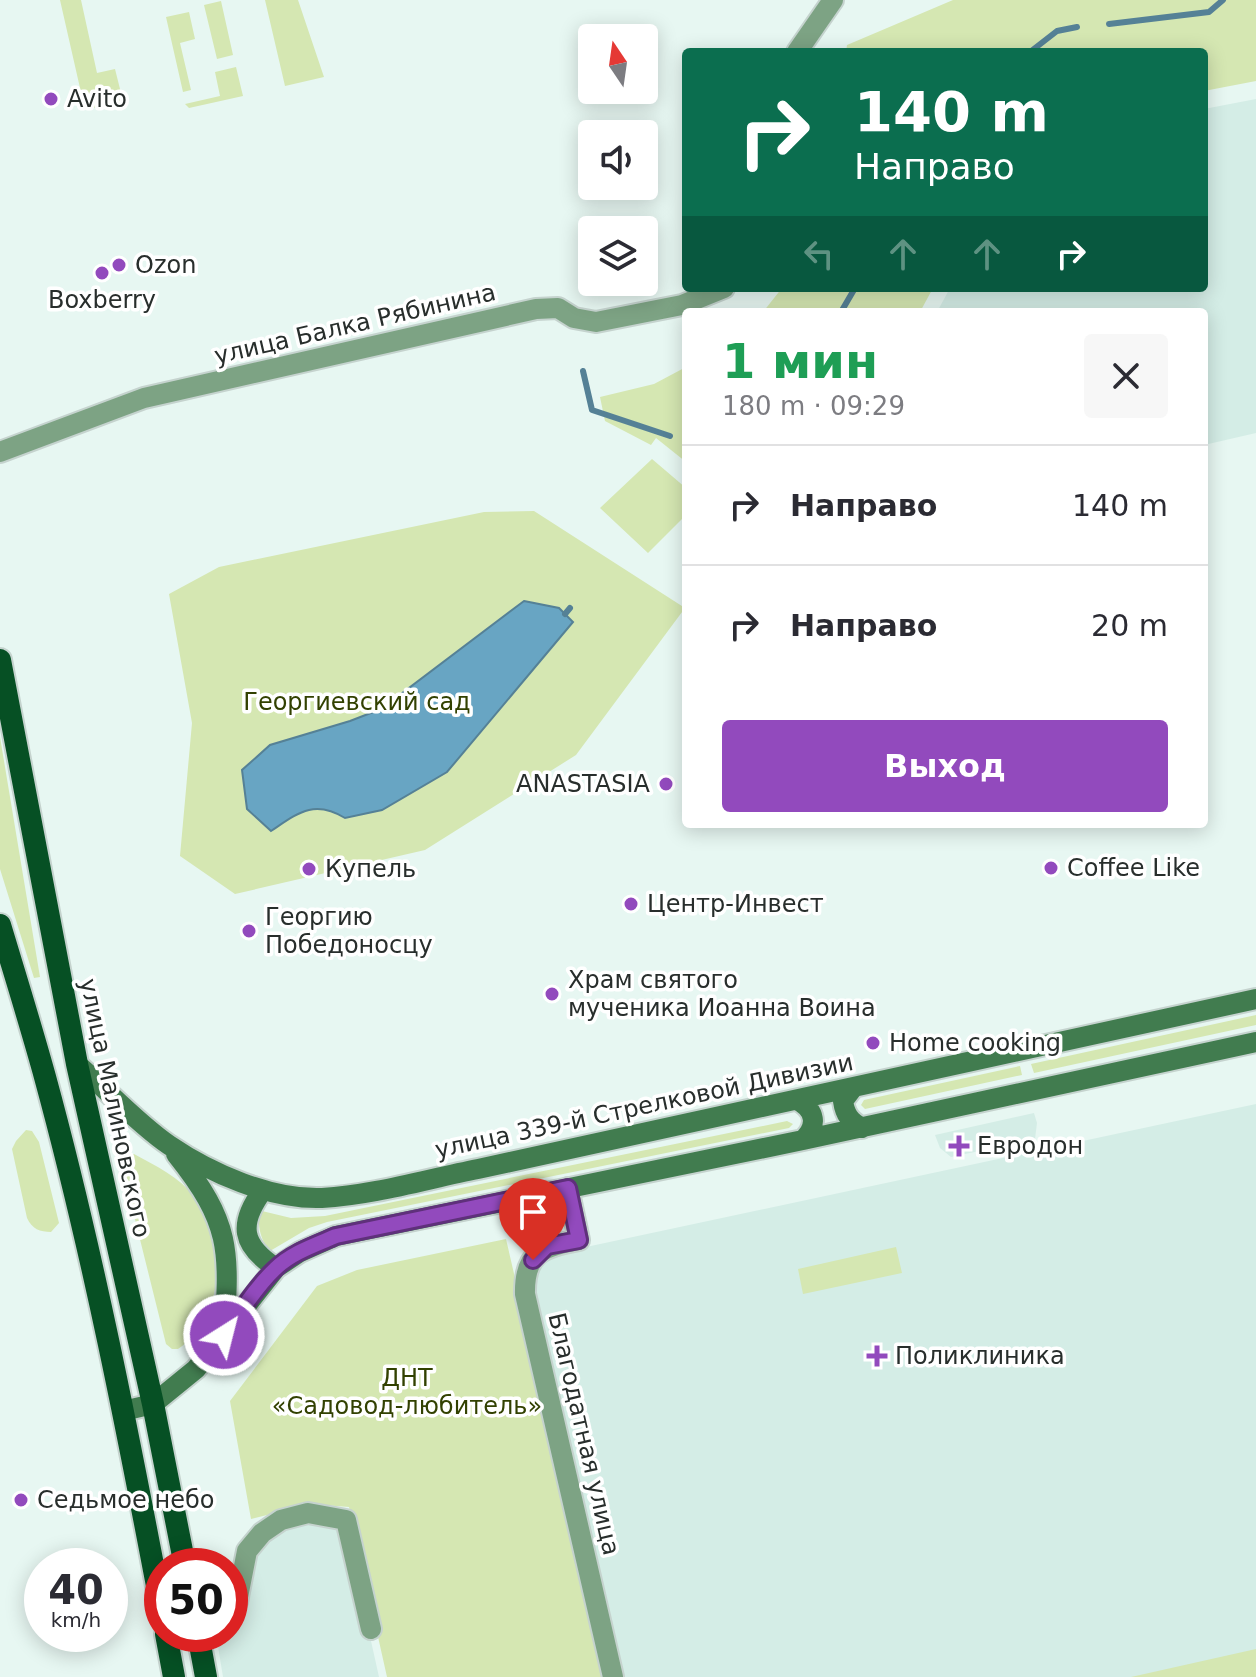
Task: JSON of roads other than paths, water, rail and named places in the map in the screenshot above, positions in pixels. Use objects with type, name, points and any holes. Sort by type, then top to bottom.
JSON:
[{"type":"highway","name":"улица Малиновского","points":[[0,660],[77,1064],[153,1404],[181,1548]]},
{"type":"highway","points":[[0,925],[45,1077],[123,1411],[150,1548]]},
{"type":"highway","points":[[169,1652],[174,1677]]},
{"type":"highway","points":[[201,1652],[206,1677]]},
{"type":"main road","name":"улица 339-й Стрелковой Дивизии","points":[[77,1064],[168,1144],[228,1177],[263,1190],[295,1197],[322,1198],[363,1192],[797,1100],[1256,999]]},
{"type":"main road","points":[[123,1411],[153,1404],[196,1369],[276,1268],[300,1252],[336,1236],[862,1128],[1256,1042]]},
{"type":"main road","points":[[853,1088],[843,1101],[844,1109],[848,1117],[862,1128]]},
{"type":"main road","points":[[797,1100],[805,1104],[813,1117],[811,1132],[803,1140]]},
{"type":"main road","points":[[168,1144],[212,1203],[223,1234],[229,1272],[224,1335]]},
{"type":"main road","points":[[263,1190],[252,1205],[246,1233],[251,1248],[276,1268]]},
{"type":"street","points":[[800,48],[833,0]]},
{"type":"street","name":"улица Балка Рябинина","points":[[0,452],[144,398],[536,309],[558,308],[574,318],[596,322],[682,305],[714,292]]},
{"type":"street","name":"Благодатная улица","points":[[568,1188],[579,1240],[547,1246],[524,1273],[525,1294],[613,1677]]},
{"type":"street","points":[[248,1550],[262,1533],[281,1520],[308,1513],[346,1520],[371,1629]]},
{"type":"water","points":[[524,601],[559,608],[573,622],[447,772],[382,810],[345,818],[324,809],[315,809],[298,814],[271,831],[247,809],[242,770],[270,745],[381,709]]},
{"type":"waterway","points":[[1109,24],[1209,12],[1223,0]]},
{"type":"waterway","points":[[1035,48],[1057,31],[1077,27]]},
{"type":"waterway","points":[[843,308],[853,292]]},
{"type":"waterway","points":[[583,371],[592,410],[670,436]]},
{"type":"waterway","points":[[565,614],[570,608]]},
{"type":"place","name":"Avito","points":[[51,99]]},
{"type":"place","name":"Ozon","points":[[119,265]]},
{"type":"place","name":"Boxberry","points":[[102,273]]},
{"type":"place","name":"ANASTASIA","points":[[666,784]]},
{"type":"place","name":"Coffee Like","points":[[1051,868]]},
{"type":"place","name":"Купель","points":[[309,869]]},
{"type":"place","name":"Центр-Инвест","points":[[631,904]]},
{"type":"place","name":"Георгию Победоносцу","points":[[249,931]]},
{"type":"place","name":"Храм святого мученика Иоанна Воина","points":[[552,994]]},
{"type":"place","name":"Home cooking","points":[[873,1043]]},
{"type":"place","name":"Евродон","points":[[959,1146]]},
{"type":"place","name":"Поликлиника","points":[[877,1356]]},
{"type":"place","name":"Седьмое небо","points":[[21,1500]]},
{"type":"park label","name":"Георгиевский сад","points":[[357,702]]},
{"type":"park label","name":"ДНТ «Садовод-любитель»","points":[[407,1392]]}]
